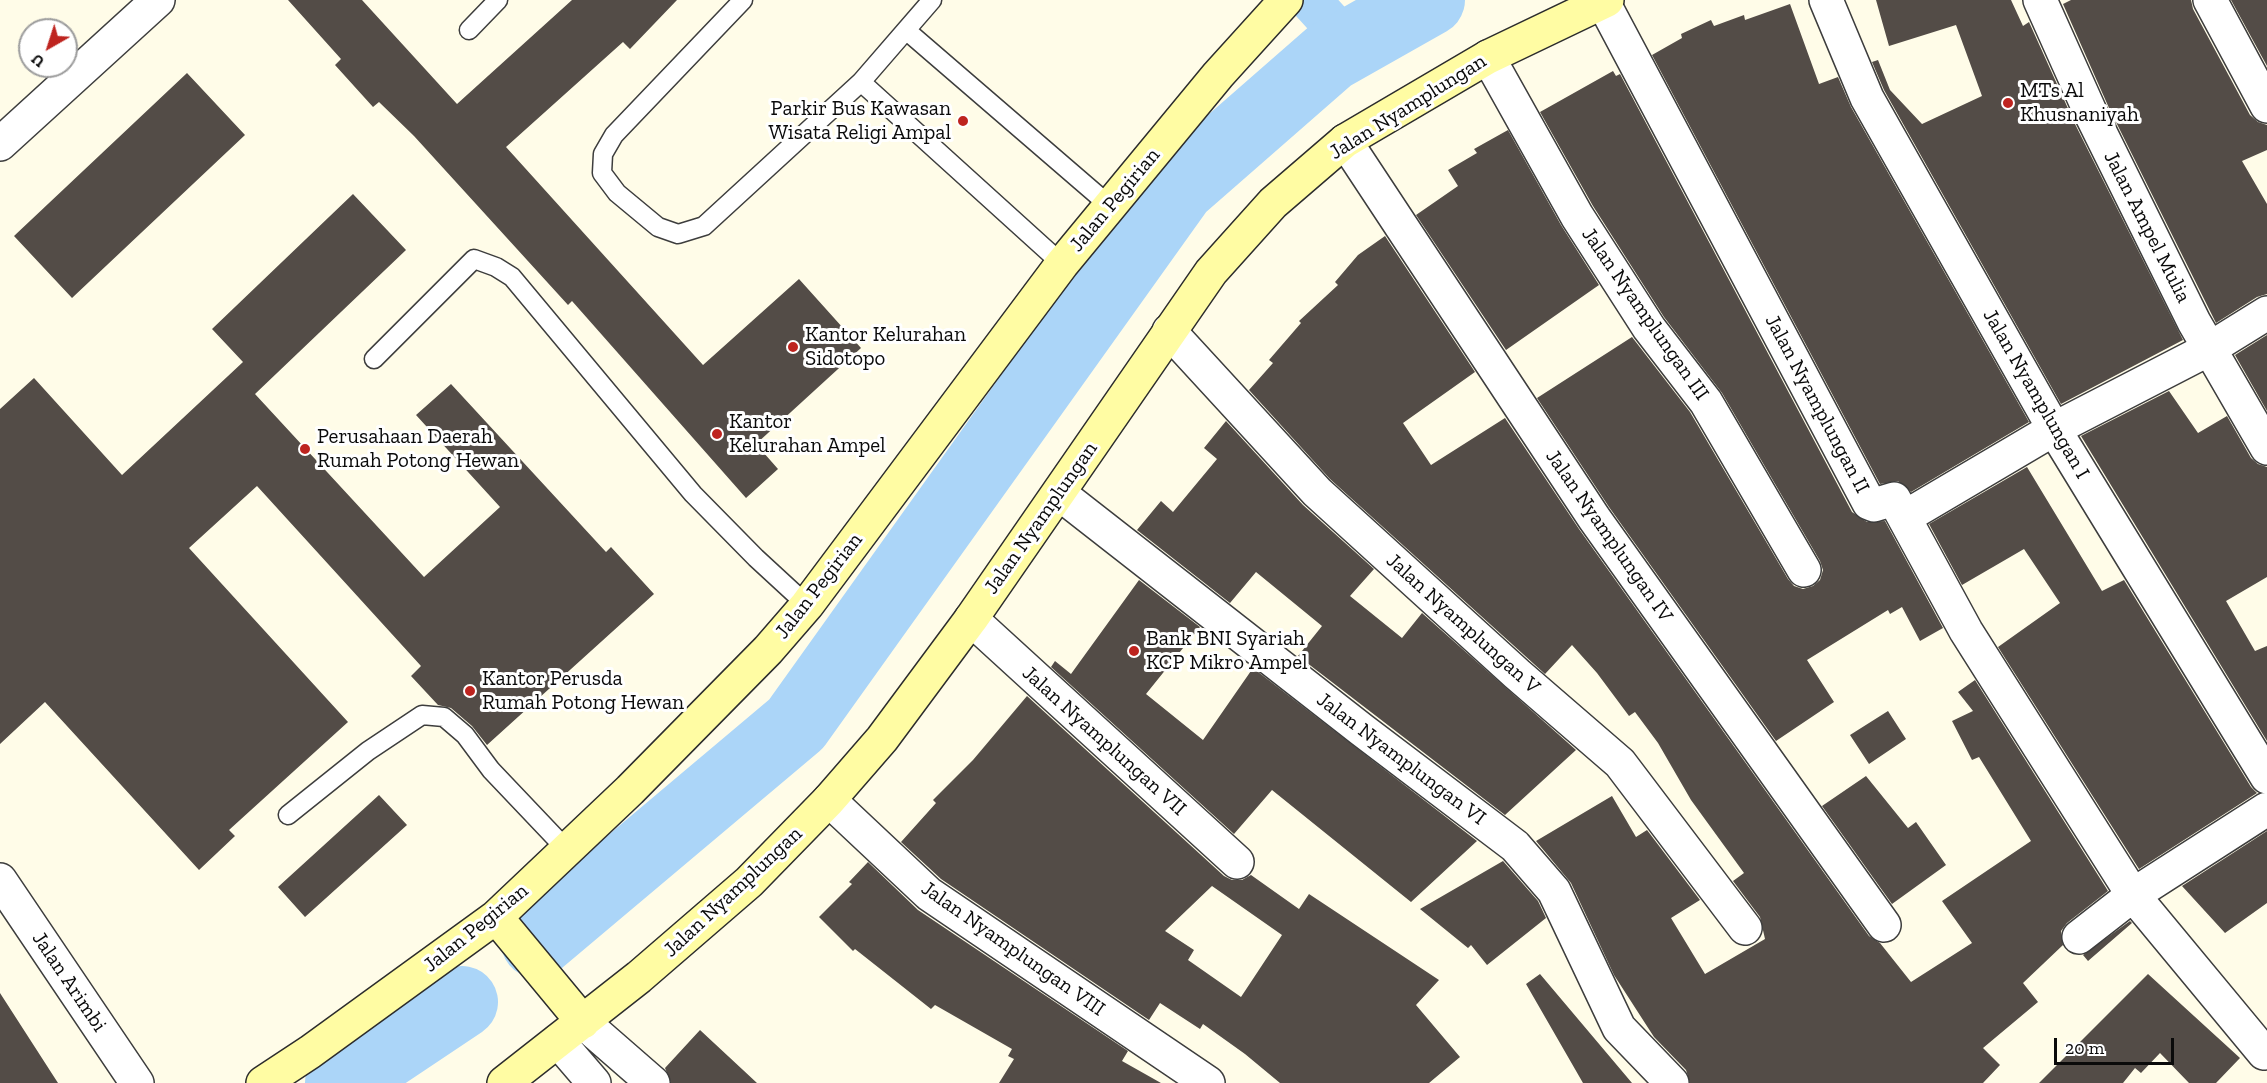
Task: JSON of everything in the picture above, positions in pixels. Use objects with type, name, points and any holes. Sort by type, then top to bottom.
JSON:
[{"type":"main road","name":"Jalan Pegirian","points":[[264,1083],[496,917],[567,850],[768,650],[807,605],[1062,264],[1218,75],[1286,0]]},
{"type":"main road","name":"Jalan Nyamplungan","points":[[504,1083],[639,977],[749,882],[829,800],[882,739],[971,619],[1060,494],[1210,272],[1273,202],[1346,141],[1488,57],[1605,1]]},
{"type":"main road","points":[[496,917],[570,1031]]},
{"type":"street","points":[[0,144],[158,0]]},
{"type":"street","name":"Jalan Nyamplungan I","points":[[1826,0],[1867,98],[2054,429],[2267,777]]},
{"type":"street","name":"Jalan Ampel Mulia","points":[[2040,0],[2092,116],[2209,349],[2267,448]]},
{"type":"street","points":[[2210,0],[2267,106]]},
{"type":"street","name":"Jalan Nyamplungan II","points":[[1605,1],[1869,502],[1874,505],[1894,500],[1966,632],[2133,895],[2264,1053]]},
{"type":"street","name":"Jalan Nyamplungan III","points":[[1488,57],[1577,216],[1649,328],[1706,402],[1781,526],[1804,570]]},
{"type":"street","name":"Jalan Nyamplungan IV","points":[[1346,141],[1594,518],[1884,925]]},
{"type":"street","points":[[1905,517],[2054,429],[2209,349],[2267,313]]},
{"type":"street","name":"Jalan Nyamplungan V","points":[[1169,331],[1317,492],[1517,674],[1620,763],[1745,928]]},
{"type":"street","name":"Jalan Nyamplungan VI","points":[[1060,494],[1362,730],[1515,846],[1554,891],[1619,1028],[1672,1083]]},
{"type":"street","name":"Jalan Nyamplungan VII","points":[[971,619],[1237,862]]},
{"type":"street","name":"Jalan Nyamplungan VIII","points":[[829,800],[929,894],[1208,1083]]},
{"type":"street","points":[[2079,937],[2133,895],[2267,809]]},
{"type":"street","name":"Jalan Arimbi","points":[[0,880],[137,1083]]},
{"type":"street","points":[[570,1031],[594,1083]]},
{"type":"street","points":[[570,1031],[653,1083]]},
{"type":"lane","points":[[469,30],[498,0]]},
{"type":"lane","points":[[743,0],[614,135],[603,154],[603,173],[617,193],[658,227],[678,234],[704,226],[861,82],[932,0]]},
{"type":"lane","points":[[907,31],[1110,206]]},
{"type":"lane","points":[[861,82],[1062,264]]},
{"type":"lane","points":[[374,359],[474,259],[496,267],[512,277],[693,494],[756,558],[807,605]]},
{"type":"lane","points":[[288,815],[368,751],[423,715],[444,717],[465,735],[491,770],[567,850]]},
{"type":"building","points":[[288,0],[362,0],[457,104],[572,0],[677,0],[630,49],[623,42],[506,147],[703,365],[799,279],[861,348],[756,444],[778,469],[746,498],[572,301],[568,305],[414,136],[379,102],[373,107],[335,65],[341,59]]},
{"type":"building","points":[[1876,0],[2011,0],[2023,26],[2029,22],[2075,124],[2183,340],[2061,404],[1884,90],[1872,62],[1878,60],[1890,90],[1922,124],[1982,96],[1956,25],[1889,46]]},
{"type":"building","points":[[2071,0],[2191,0],[2193,9],[2250,115],[2258,122],[2267,125],[2267,150],[2242,161],[2267,204],[2267,294],[2257,297],[2216,323],[2109,108],[2063,4]]},
{"type":"building","points":[[2231,0],[2267,0],[2267,66]]},
{"type":"building","points":[[1790,4],[1819,84],[1838,77],[1851,107],[2029,422],[1911,492],[1898,481],[1880,484],[1652,55],[1682,38],[1681,34],[1711,20],[1714,26],[1744,15],[1745,20]]},
{"type":"building","points":[[1613,71],[1616,76],[1620,74],[1852,512],[1867,522],[1885,521],[1943,628],[1920,641],[1902,607],[1890,614],[1888,610],[1807,660],[1834,702],[1776,741],[1609,507],[1537,398],[1632,337],[1690,412],[1788,579],[1794,586],[1803,589],[1813,586],[1820,580],[1823,570],[1820,561],[1722,393],[1664,317],[1593,206],[1540,112]]},
{"type":"building","points":[[187,73],[245,135],[72,298],[14,236]]},
{"type":"building","points":[[1508,130],[1561,225],[1599,285],[1506,350],[1416,215],[1458,186],[1448,170],[1477,153],[1474,149]]},
{"type":"building","points":[[353,194],[406,250],[255,394],[424,577],[500,507],[416,415],[451,384],[606,552],[611,547],[654,594],[487,745],[472,726],[451,708],[438,705],[411,676],[421,666],[257,486],[189,548],[348,722],[229,830],[235,836],[199,870],[45,702],[0,744],[0,409],[34,378],[122,475],[243,362],[212,329]]},
{"type":"building","points":[[1385,236],[1475,372],[1403,423],[1431,465],[1505,418],[1579,529],[1869,936],[1880,943],[1911,982],[1972,943],[1942,901],[2031,841],[1979,757],[1972,760],[1952,721],[1973,711],[1958,692],[1975,680],[2108,891],[2067,923],[2061,931],[2063,945],[2023,983],[2038,1002],[1983,1048],[2000,1065],[1983,1083],[1690,1083],[1686,1070],[1654,1037],[1614,975],[1571,883],[1536,841],[1612,796],[1636,837],[1647,830],[1700,900],[1671,918],[1705,974],[1765,939],[1760,917],[1733,881],[1744,873],[1691,800],[1658,743],[1635,712],[1629,716],[1597,673],[1572,645],[1545,674],[1330,479],[1249,390],[1273,363],[1269,360],[1301,323],[1299,321],[1338,285],[1335,282],[1358,255]]},
{"type":"building","points":[[2267,335],[2267,411],[2235,355]]},
{"type":"building","points":[[2169,391],[2198,433],[2227,416],[2251,458],[2267,467],[2267,577],[2226,601],[2255,651],[2267,646],[2267,741],[2081,436]]},
{"type":"building","points":[[1226,421],[1303,505],[1374,569],[1350,596],[1402,638],[1422,613],[1576,750],[1505,815],[1298,656],[1322,626],[1256,572],[1230,603],[1137,530],[1161,501],[1173,512],[1217,459],[1204,448]]},
{"type":"building","points":[[2027,467],[2102,591],[2124,580],[2251,787],[2257,793],[2139,869],[1998,647],[2060,603],[2024,549],[1962,585],[1929,524]]},
{"type":"building","points":[[1139,580],[1200,627],[1146,694],[1203,740],[1253,668],[1477,841],[1411,902],[1272,790],[1234,834],[1051,667],[1055,661],[1071,674]]},
{"type":"building","points":[[1027,696],[1224,876],[1232,880],[1242,880],[1251,875],[1299,909],[1309,894],[1439,980],[1416,1005],[1460,1057],[1429,1083],[1280,1083],[1203,1024],[1200,1029],[1160,1003],[1149,1020],[941,879],[901,842],[936,803],[933,800],[973,760]],"holes":[[[1212,886],[1282,935],[1241,997],[1188,960],[1194,950],[1165,931]]]},
{"type":"building","points":[[1888,711],[1906,739],[1869,764],[1850,735]]},
{"type":"building","points":[[1866,776],[1908,828],[1916,822],[1946,865],[1892,904],[1822,806]]},
{"type":"building","points":[[379,795],[407,825],[305,917],[278,887]]},
{"type":"building","points":[[2267,831],[2267,903],[2225,933],[2182,886]]},
{"type":"building","points":[[1503,861],[1538,901],[1546,918],[1487,965],[1471,945],[1468,948],[1420,909]]},
{"type":"building","points":[[868,862],[918,910],[1128,1051],[1122,1061],[1161,1083],[999,1083],[1014,1059],[1008,1056],[1012,1049],[935,1005],[931,1009],[855,949],[853,951],[819,917],[852,884],[849,882]]},
{"type":"building","points":[[2130,921],[2132,923],[2088,961],[2083,955]]},
{"type":"building","points":[[1540,974],[1632,1083],[1583,1083],[1526,984]]},
{"type":"building","points":[[2148,974],[2240,1058],[2216,1083],[2189,1083],[2160,1053],[2141,1073],[2135,1068],[2123,1083],[2039,1083]]},
{"type":"building","points":[[0,993],[58,1083],[0,1083]]},
{"type":"building","points":[[700,1030],[757,1083],[671,1083],[665,1068]]},
{"type":"waterway","points":[[1310,0],[1350,44]]},
{"type":"waterway","points":[[537,942],[796,724],[1179,188],[1330,56],[1429,0]]},
{"type":"waterway","points":[[341,1083],[462,1002]]},
{"type":"place","name":"MTs Al Khusnaniyah","points":[[2008,103]]},
{"type":"place","name":"Parkir Bus Kawasan Wisata Religi Ampal","points":[[963,121]]},
{"type":"place","name":"Kantor Kelurahan Sidotopo","points":[[793,347]]},
{"type":"place","name":"Kantor Kelurahan Ampel","points":[[717,434]]},
{"type":"place","name":"Perusahaan Daerah Rumah Potong Hewan","points":[[305,449]]},
{"type":"place","name":"Bank BNI Syariah KCP Mikro Ampel","points":[[1134,651]]},
{"type":"place","name":"Kantor Perusda Rumah Potong Hewan","points":[[470,691]]}]
